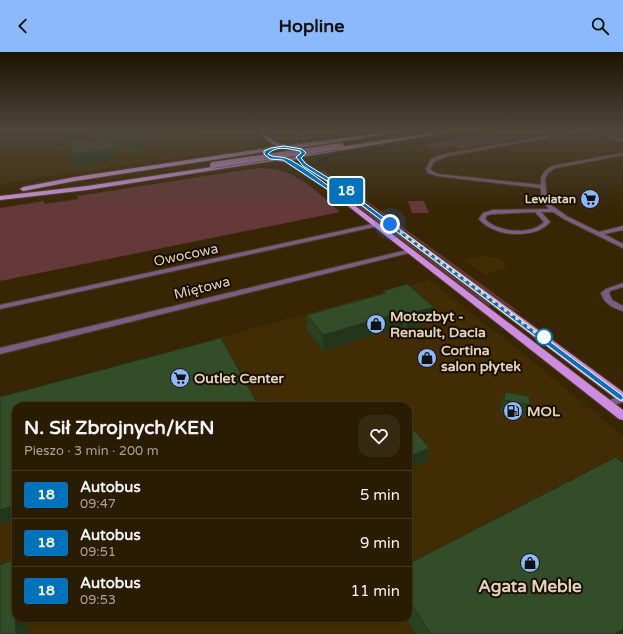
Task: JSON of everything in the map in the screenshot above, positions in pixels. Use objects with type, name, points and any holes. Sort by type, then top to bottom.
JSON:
[{"type":"highway","points":[[0,198],[75,179],[210,158]]},
{"type":"highway","points":[[17,193],[251,158]]},
{"type":"highway","points":[[0,193],[87,188],[277,159]]},
{"type":"main road","points":[[277,159],[288,158]]},
{"type":"main road","points":[[300,158],[301,162],[336,189],[557,347],[623,398]]},
{"type":"main road","points":[[284,159],[336,189],[377,225],[623,416]]},
{"type":"main road","points":[[539,352],[557,347]]},
{"type":"street","points":[[438,158],[433,160],[428,169],[430,172],[438,175],[543,187]]},
{"type":"street","points":[[601,158],[554,167],[544,175],[544,199],[553,210],[623,246]]},
{"type":"street","points":[[537,211],[546,218],[548,222],[537,229],[526,231],[509,231],[496,228],[486,225],[482,219],[485,214],[493,212],[553,210]]},
{"type":"street","name":"Owocowa","points":[[0,307],[377,225]]},
{"type":"street","points":[[598,234],[623,228]]},
{"type":"street","name":"Miętowa","points":[[0,351],[411,251]]},
{"type":"street","points":[[623,285],[611,289],[605,293],[606,298],[610,302],[623,310]]},
{"type":"street","points":[[608,404],[623,398]]},
{"type":"shaded area","points":[[0,158],[173,158],[166,159],[0,184]]},
{"type":"shaded area","points":[[258,168],[272,169],[294,176],[312,188],[340,212],[0,281],[0,208],[44,201],[44,204],[78,199],[77,196]]},
{"type":"shaded area","points":[[322,170],[521,313],[511,309],[340,183],[320,172]]},
{"type":"shaded area","points":[[336,190],[340,190],[493,305],[488,306]]},
{"type":"shaded area","points":[[408,201],[424,201],[429,213],[412,213]]},
{"type":"shaded area","points":[[483,256],[499,258],[505,262],[506,266],[504,269],[485,275],[464,260]]},
{"type":"shaded area","points":[[429,280],[530,359],[623,436],[623,634],[0,634],[0,398]]},
{"type":"building","points":[[407,284],[434,307],[408,314],[405,311],[323,335],[307,315],[386,293],[383,291]]},
{"type":"building","points":[[221,338],[257,402],[12,402],[12,506],[0,510],[0,397]]},
{"type":"building","points":[[505,392],[529,396],[530,405],[504,400]]},
{"type":"building","points":[[412,428],[429,448],[412,455]]},
{"type":"building","name":"Agata Meble","points":[[616,457],[623,463],[623,629],[615,634],[431,634],[412,605],[412,562]]},
{"type":"building","points":[[12,560],[12,622],[16,622],[16,634],[0,634],[0,565]]},
{"type":"waterway","points":[[320,164],[319,161],[325,158]]},
{"type":"bus line","name":"18","points":[[272,158],[284,159],[331,190]]},
{"type":"bus line","name":"18","points":[[299,158],[304,165],[336,184],[557,347],[623,398]]},
{"type":"place","name":"Lewiatan","points":[[590,199]]},
{"type":"place","name":"Motozbyt - Renault, Dacia","points":[[376,324]]},
{"type":"place","name":"Cortina salon płytek","points":[[427,358]]},
{"type":"place","name":"Outlet Center","points":[[180,378]]},
{"type":"place","name":"MOL","points":[[513,411]]},
{"type":"place","name":"Agata Meble","points":[[530,563]]},
{"type":"route","points":[[390,224],[546,340],[544,337]]}]
